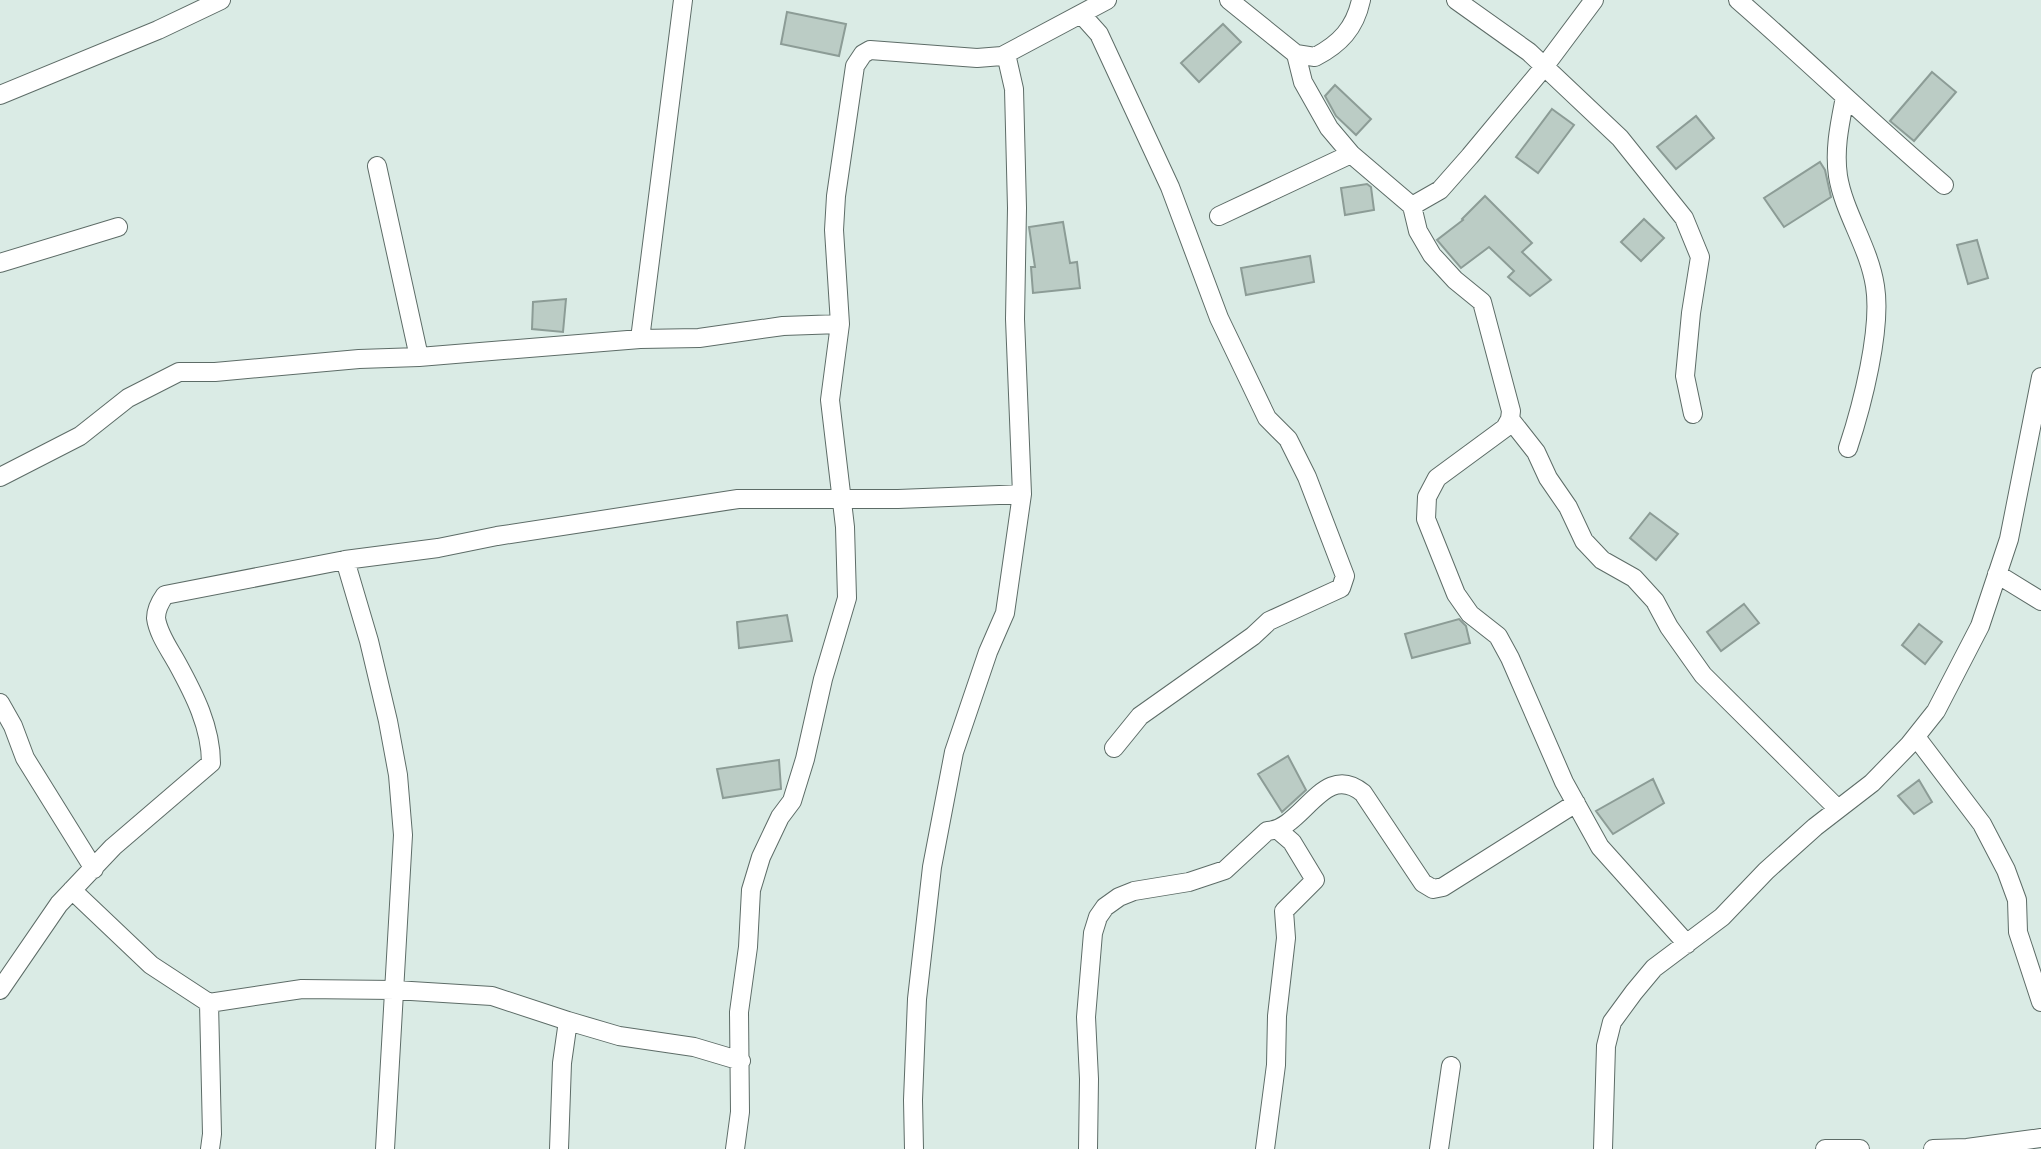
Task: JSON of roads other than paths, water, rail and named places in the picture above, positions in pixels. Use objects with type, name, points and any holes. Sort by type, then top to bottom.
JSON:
[{"type":"street","points":[[0,95],[158,30],[221,0]]},
{"type":"street","points":[[640,339],[683,0]]},
{"type":"street","points":[[735,1149],[740,1112],[739,1012],[748,947],[751,890],[761,857],[780,817],[792,801],[847,598],[845,527],[830,400],[840,324],[834,230],[836,196],[855,66],[870,50],[977,58],[1006,54],[1107,0]]},
{"type":"street","points":[[1229,0],[1296,54],[1315,57],[1345,37],[1355,20],[1361,0]]},
{"type":"street","points":[[1456,0],[1529,52],[1620,138],[1684,218],[1694,236],[1700,257],[1685,376],[1693,414]]},
{"type":"street","points":[[1412,206],[1440,190],[1544,67],[1594,0]]},
{"type":"street","points":[[1738,0],[1944,185]]},
{"type":"street","points":[[1082,15],[1099,34],[1163,173],[1219,318],[1267,418],[1288,439],[1307,477],[1345,576],[1341,588],[1269,621],[1253,636],[1140,716],[1114,748]]},
{"type":"street","points":[[914,1149],[917,999],[932,867],[954,752],[988,652],[1005,613],[1022,494],[1015,319],[1017,208],[1014,89],[1006,54]]},
{"type":"street","points":[[1296,54],[1303,82],[1329,128],[1351,154],[1412,206],[1418,231],[1432,255],[1455,280],[1482,302],[1511,411],[1505,428],[1437,478],[1427,497],[1426,519],[1456,594],[1470,614],[1498,636],[1564,782],[1600,847],[1687,944]]},
{"type":"street","points":[[1845,97],[1836,147],[1838,178],[1869,255],[1877,305],[1859,416],[1848,448]]},
{"type":"street","points":[[1219,216],[1351,154]]},
{"type":"street","points":[[377,166],[419,357]]},
{"type":"street","points":[[0,263],[118,227]]},
{"type":"street","points":[[0,477],[80,436],[128,398],[179,372],[215,372],[640,339],[699,338],[783,326],[840,324]]},
{"type":"street","points":[[1603,1149],[1606,1046],[1612,1022],[1654,968],[1722,917],[1766,871],[1872,783],[1936,711],[1980,626],[2009,539],[2041,377]]},
{"type":"street","points":[[1510,419],[1536,452],[1584,541],[1602,560],[1634,578],[1655,601],[1669,627],[1703,675],[1838,809]]},
{"type":"street","points":[[0,990],[72,890],[113,847],[211,763],[199,707],[156,617],[159,603],[165,595],[345,560],[438,548],[724,501],[1022,494]]},
{"type":"street","points":[[345,560],[369,641],[398,775],[403,835],[385,1149]]},
{"type":"street","points":[[1997,574],[2041,601]]},
{"type":"street","points":[[0,703],[25,758],[94,869]]},
{"type":"street","points":[[1916,737],[1982,824],[2006,870],[2017,900],[2018,932],[2041,1002]]},
{"type":"street","points":[[1088,1149],[1086,1017],[1093,933],[1105,907],[1119,897],[1134,891],[1189,882],[1225,870],[1267,831],[1278,830],[1324,791],[1341,783],[1352,784],[1363,793],[1423,883],[1433,889],[1443,887],[1576,803]]},
{"type":"street","points":[[1265,1149],[1276,1065],[1277,1016],[1286,938],[1284,911],[1315,880],[1292,842],[1278,830]]},
{"type":"street","points":[[72,890],[151,965],[209,1003],[302,989],[395,990],[492,996],[619,1036],[694,1047],[741,1061]]},
{"type":"street","points":[[209,1003],[210,1149]]},
{"type":"street","points":[[559,1149],[562,1063],[568,1021]]},
{"type":"street","points":[[1439,1149],[1451,1066]]},
{"type":"street","points":[[1933,1149],[1967,1148],[2041,1138]]},
{"type":"street","points":[[1825,1149],[1860,1149]]}]
